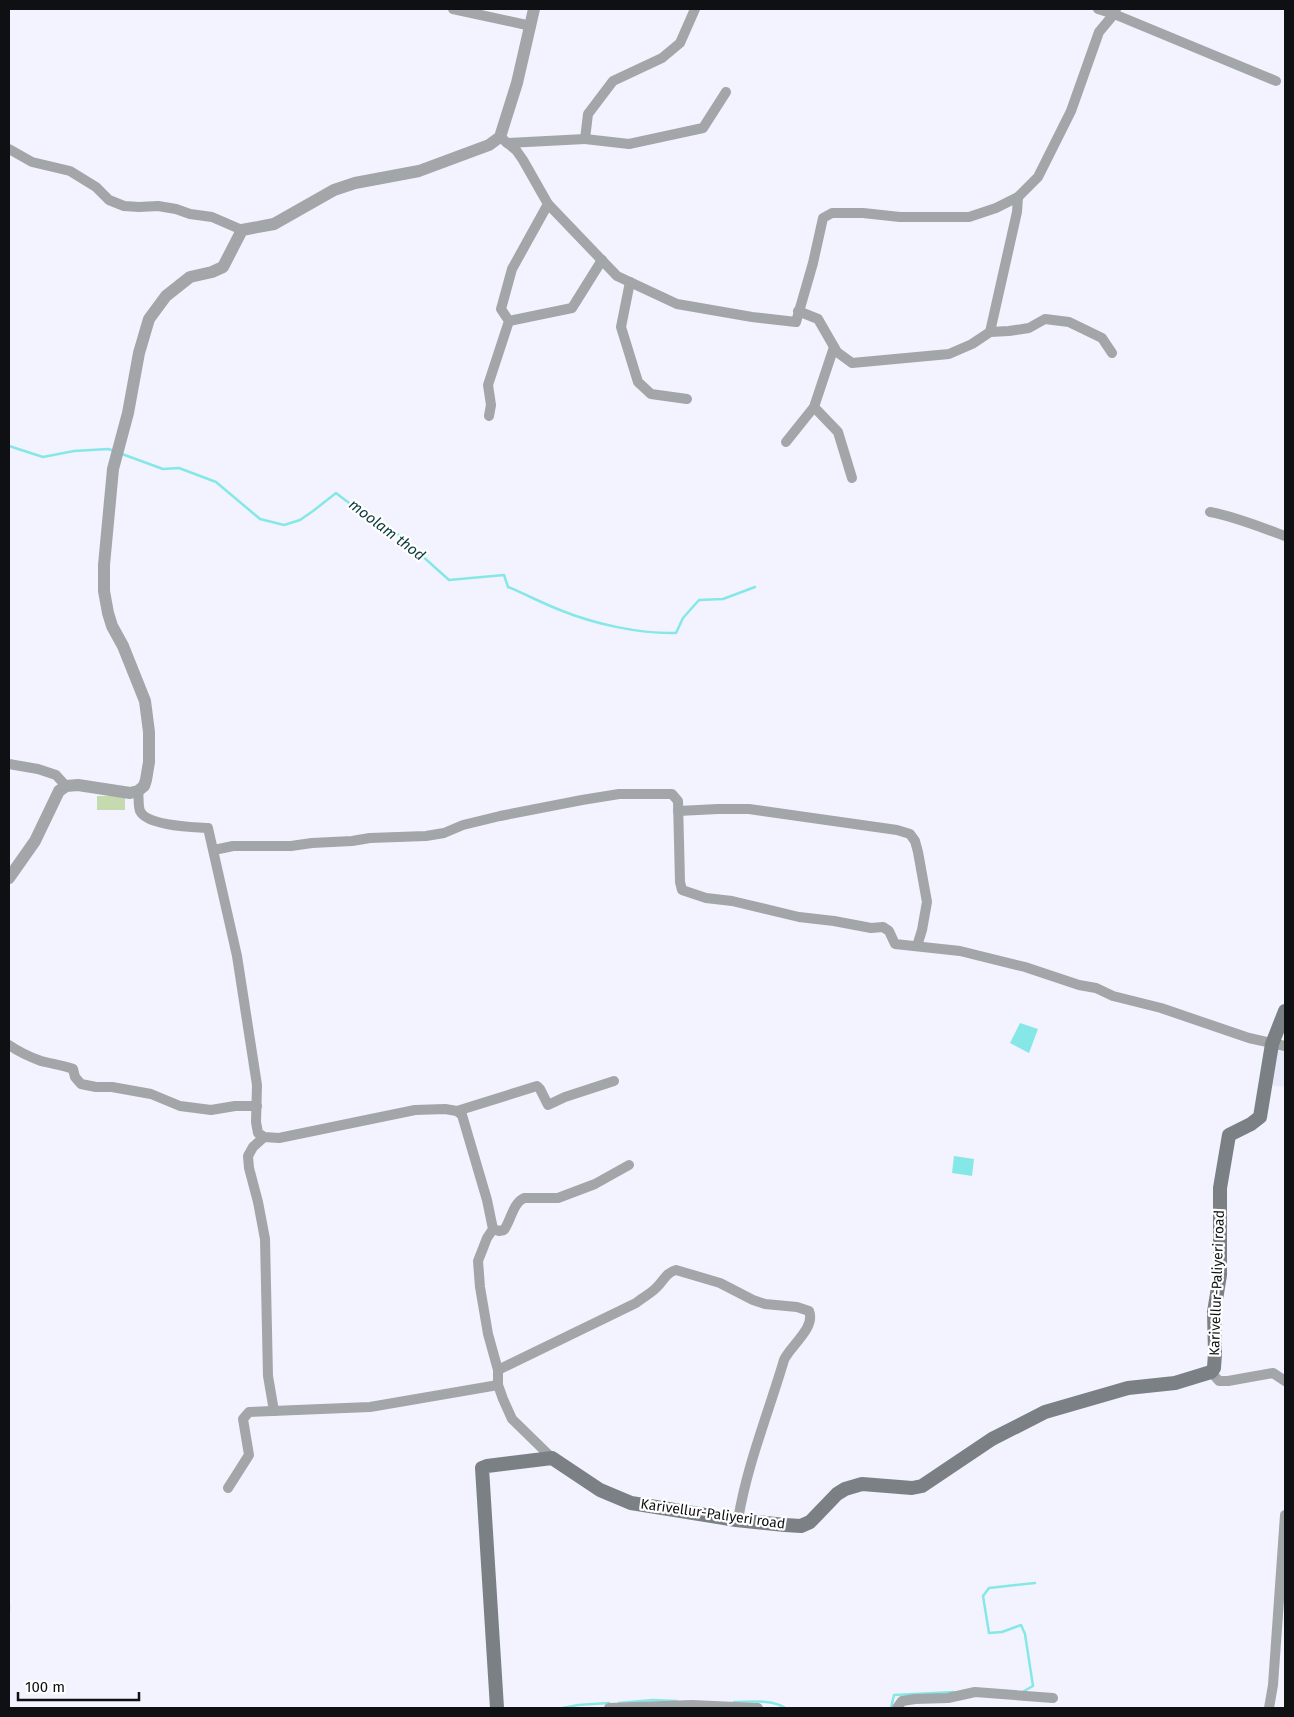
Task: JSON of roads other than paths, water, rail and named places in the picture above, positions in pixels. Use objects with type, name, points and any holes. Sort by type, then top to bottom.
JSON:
[{"type":"main road","name":"Karivellur-Paliyeri road","points":[[552,1458],[600,1490],[631,1502],[738,1520],[801,1526],[815,1519],[837,1494],[845,1488],[862,1484],[912,1488],[922,1486],[992,1439],[1045,1412],[1128,1388],[1175,1383],[1211,1372],[1214,1368],[1214,1312],[1220,1275],[1220,1188],[1227,1144],[1229,1135],[1251,1124],[1260,1117],[1279,1045],[1285,1011]]},
{"type":"main road","points":[[497,1708],[482,1468],[552,1458]]},
{"type":"street","points":[[453,9],[530,26]]},
{"type":"street","points":[[503,140],[534,9]]},
{"type":"street","points":[[586,138],[588,114],[613,81],[662,58],[680,43],[696,9]]},
{"type":"street","points":[[1098,9],[1114,11],[1276,81]]},
{"type":"street","points":[[503,140],[516,150],[548,204],[617,276],[678,304],[796,322],[823,218],[832,213],[863,213],[926,218],[969,217],[996,208],[1018,197],[1038,177],[1071,111],[1099,32],[1114,11]]},
{"type":"street","points":[[9,149],[32,162],[70,171],[96,187],[109,200],[124,206],[158,206],[176,209],[190,214],[212,217],[242,230],[274,224],[334,190],[355,183],[419,171],[503,140],[586,138],[629,144],[703,128],[726,92]]},
{"type":"street","points":[[990,332],[1018,212],[1018,197]]},
{"type":"street","points":[[509,321],[501,309],[512,269],[548,204]]},
{"type":"street","points":[[9,878],[35,841],[59,791],[66,786],[78,785],[130,793],[138,791],[144,786],[149,762],[149,732],[145,701],[123,646],[112,626],[104,591],[107,530],[116,459],[128,413],[139,353],[149,320],[166,296],[190,276],[212,272],[223,267],[242,230]]},
{"type":"street","points":[[509,321],[572,308],[602,260]]},
{"type":"street","points":[[630,282],[621,326],[638,382],[651,394],[688,399]]},
{"type":"street","points":[[798,312],[818,318],[837,352],[852,363],[949,354],[972,344],[990,332],[1029,328],[1044,319],[1070,322],[1102,338],[1112,353]]},
{"type":"street","points":[[489,416],[491,405],[488,385],[509,321]]},
{"type":"street","points":[[786,442],[814,407],[834,347]]},
{"type":"street","points":[[814,407],[838,432],[852,478]]},
{"type":"street","points":[[1210,512],[1254,523],[1285,536]]},
{"type":"street","points":[[9,764],[38,769],[56,775],[66,786]]},
{"type":"street","points":[[138,791],[140,811],[145,817],[156,822],[208,828],[237,956],[257,1085],[256,1122],[258,1133],[264,1137],[279,1138],[416,1110],[445,1109],[457,1111],[536,1086],[540,1089],[548,1105],[565,1097],[614,1081]]},
{"type":"street","points":[[214,850],[233,846],[291,846],[370,838],[426,836],[444,833],[500,816],[618,794],[672,794],[678,801],[679,870],[682,890],[706,898],[732,901],[799,917],[864,927],[883,927],[889,931],[895,944],[960,951],[1025,967],[1072,983],[1096,988],[1113,996],[1161,1008],[1216,1028],[1279,1045]]},
{"type":"street","points":[[678,811],[748,810],[897,830],[910,834],[915,841],[918,852],[927,902],[917,946]]},
{"type":"street","points":[[9,1045],[42,1061],[65,1065],[73,1069],[81,1084],[112,1086],[151,1094],[180,1106],[211,1110],[235,1106],[256,1106]]},
{"type":"street","points":[[457,1111],[462,1116],[467,1127],[487,1200],[492,1229],[478,1261],[480,1287],[488,1334],[498,1370],[498,1385],[512,1419],[552,1458]]},
{"type":"street","points":[[264,1137],[248,1156],[265,1239],[268,1376],[274,1411]]},
{"type":"street","points":[[492,1229],[504,1230],[519,1200],[524,1198],[558,1198],[595,1184],[629,1165]]},
{"type":"street","points":[[498,1370],[636,1303],[656,1288],[670,1271],[676,1270],[720,1283],[765,1304],[797,1307],[809,1311],[810,1318],[805,1330],[784,1360],[770,1408],[751,1458],[738,1520]]},
{"type":"street","points":[[1211,1372],[1219,1381],[1273,1372],[1285,1381]]},
{"type":"street","points":[[228,1488],[248,1455],[243,1419],[249,1412],[370,1407],[498,1385]]},
{"type":"street","points":[[1269,1708],[1283,1582],[1285,1515]]},
{"type":"street","points":[[897,1708],[902,1701],[948,1698],[975,1692],[1053,1698]]},
{"type":"street","points":[[609,1708],[692,1705],[758,1708]]},
{"type":"water","points":[[1020,1023],[1038,1029],[1029,1053],[1010,1043]]},
{"type":"water","points":[[954,1156],[974,1159],[972,1176],[952,1173]]},
{"type":"waterway","name":"moolam thod","points":[[9,446],[43,457],[74,451],[108,449],[115,451]]},
{"type":"waterway","name":"moolam thod","points":[[122,454],[163,469],[179,468],[216,482],[260,519],[284,525],[300,520],[336,493],[353,506],[376,518],[400,536],[449,580],[504,575],[508,587],[573,615],[602,624],[647,632],[676,633],[683,618],[699,600],[723,599],[755,587]]},
{"type":"waterway","points":[[1024,1691],[1033,1686],[1025,1634],[1021,1625],[1002,1632],[989,1633],[983,1596],[989,1588],[1035,1583]]},
{"type":"waterway","points":[[9,1604],[9,1610]]},
{"type":"waterway","points":[[891,1708],[894,1695],[954,1692]]},
{"type":"waterway","points":[[619,1703],[653,1700],[676,1701]]},
{"type":"waterway","points":[[734,1702],[768,1702],[785,1708]]},
{"type":"waterway","points":[[563,1708],[609,1703]]}]
